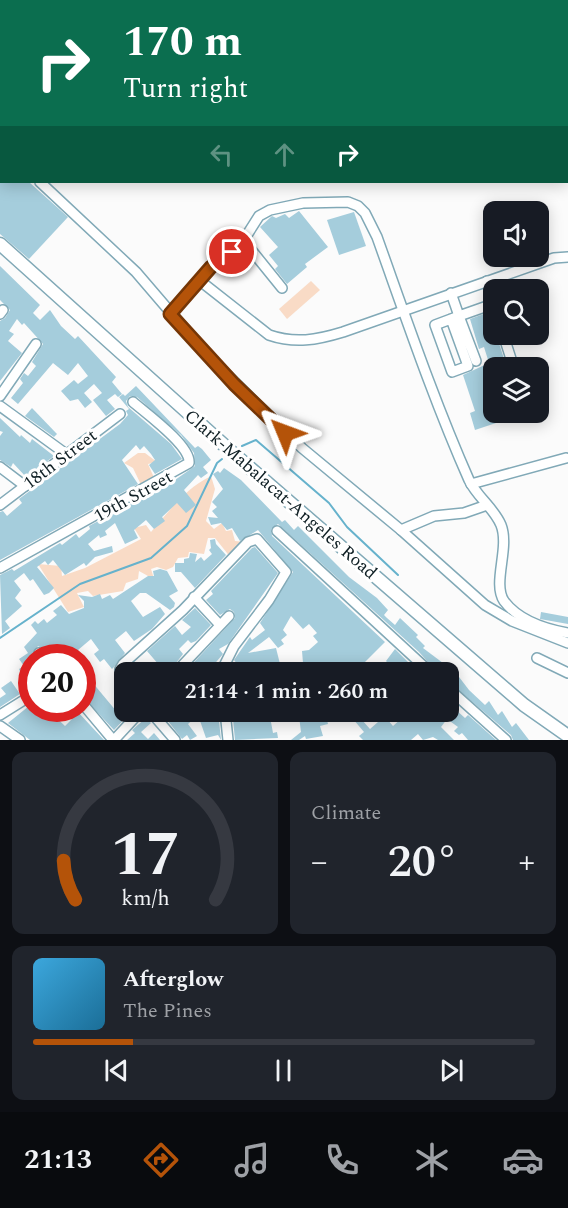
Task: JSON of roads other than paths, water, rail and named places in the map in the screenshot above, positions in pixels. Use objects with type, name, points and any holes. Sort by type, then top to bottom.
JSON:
[{"type":"main road","name":"Clark-Mabalacat-Angeles Road","points":[[0,244],[235,455],[524,705],[568,736]]},
{"type":"street","points":[[41,183],[136,272],[170,314],[234,384],[302,448],[401,530],[472,595],[531,630],[568,643]]},
{"type":"street","points":[[170,314],[211,267],[244,241],[255,221],[270,210],[303,203],[339,201],[354,204],[362,209],[372,226],[471,483],[499,520],[503,534],[500,582],[503,598],[515,612],[526,619],[568,633]]},
{"type":"street","points":[[244,241],[282,288]]},
{"type":"street","points":[[493,279],[554,258],[568,249]]},
{"type":"street","points":[[554,258],[568,257]]},
{"type":"street","points":[[199,280],[256,327],[282,340],[294,341],[323,338],[483,282]]},
{"type":"street","points":[[451,293],[455,317],[456,333],[468,366],[452,372],[435,325],[455,317],[483,308]]},
{"type":"street","points":[[455,317],[476,361]]},
{"type":"street","points":[[440,339],[456,333]]},
{"type":"street","points":[[0,396],[36,344]]},
{"type":"street","points":[[446,355],[462,350]]},
{"type":"street","name":"19th Street","points":[[0,568],[189,463],[188,454],[176,440],[133,402]]},
{"type":"street","points":[[0,406],[66,454]]},
{"type":"street","name":"18th Street","points":[[0,505],[120,414]]},
{"type":"street","points":[[471,483],[566,458]]},
{"type":"street","points":[[0,467],[25,486]]},
{"type":"street","points":[[401,530],[434,516],[464,513],[487,504]]},
{"type":"street","points":[[277,531],[419,662]]},
{"type":"street","points":[[125,662],[252,538],[257,539],[286,570],[269,600],[226,662]]},
{"type":"street","points":[[194,597],[219,624]]},
{"type":"street","points":[[494,610],[503,598]]},
{"type":"street","points":[[185,662],[229,616]]},
{"type":"street","points":[[537,658],[567,671]]},
{"type":"street","points":[[459,698],[506,740]]},
{"type":"street","points":[[0,715],[18,703]]},
{"type":"street","points":[[96,719],[114,740],[131,722]]},
{"type":"street","points":[[159,722],[175,740]]},
{"type":"street","points":[[226,722],[228,740]]},
{"type":"street","points":[[0,726],[20,740]]},
{"type":"waterway","points":[[242,446],[256,440],[329,503],[347,527],[398,575]]},
{"type":"waterway","points":[[0,638],[80,584],[151,558],[187,526],[217,463],[222,459]]}]
